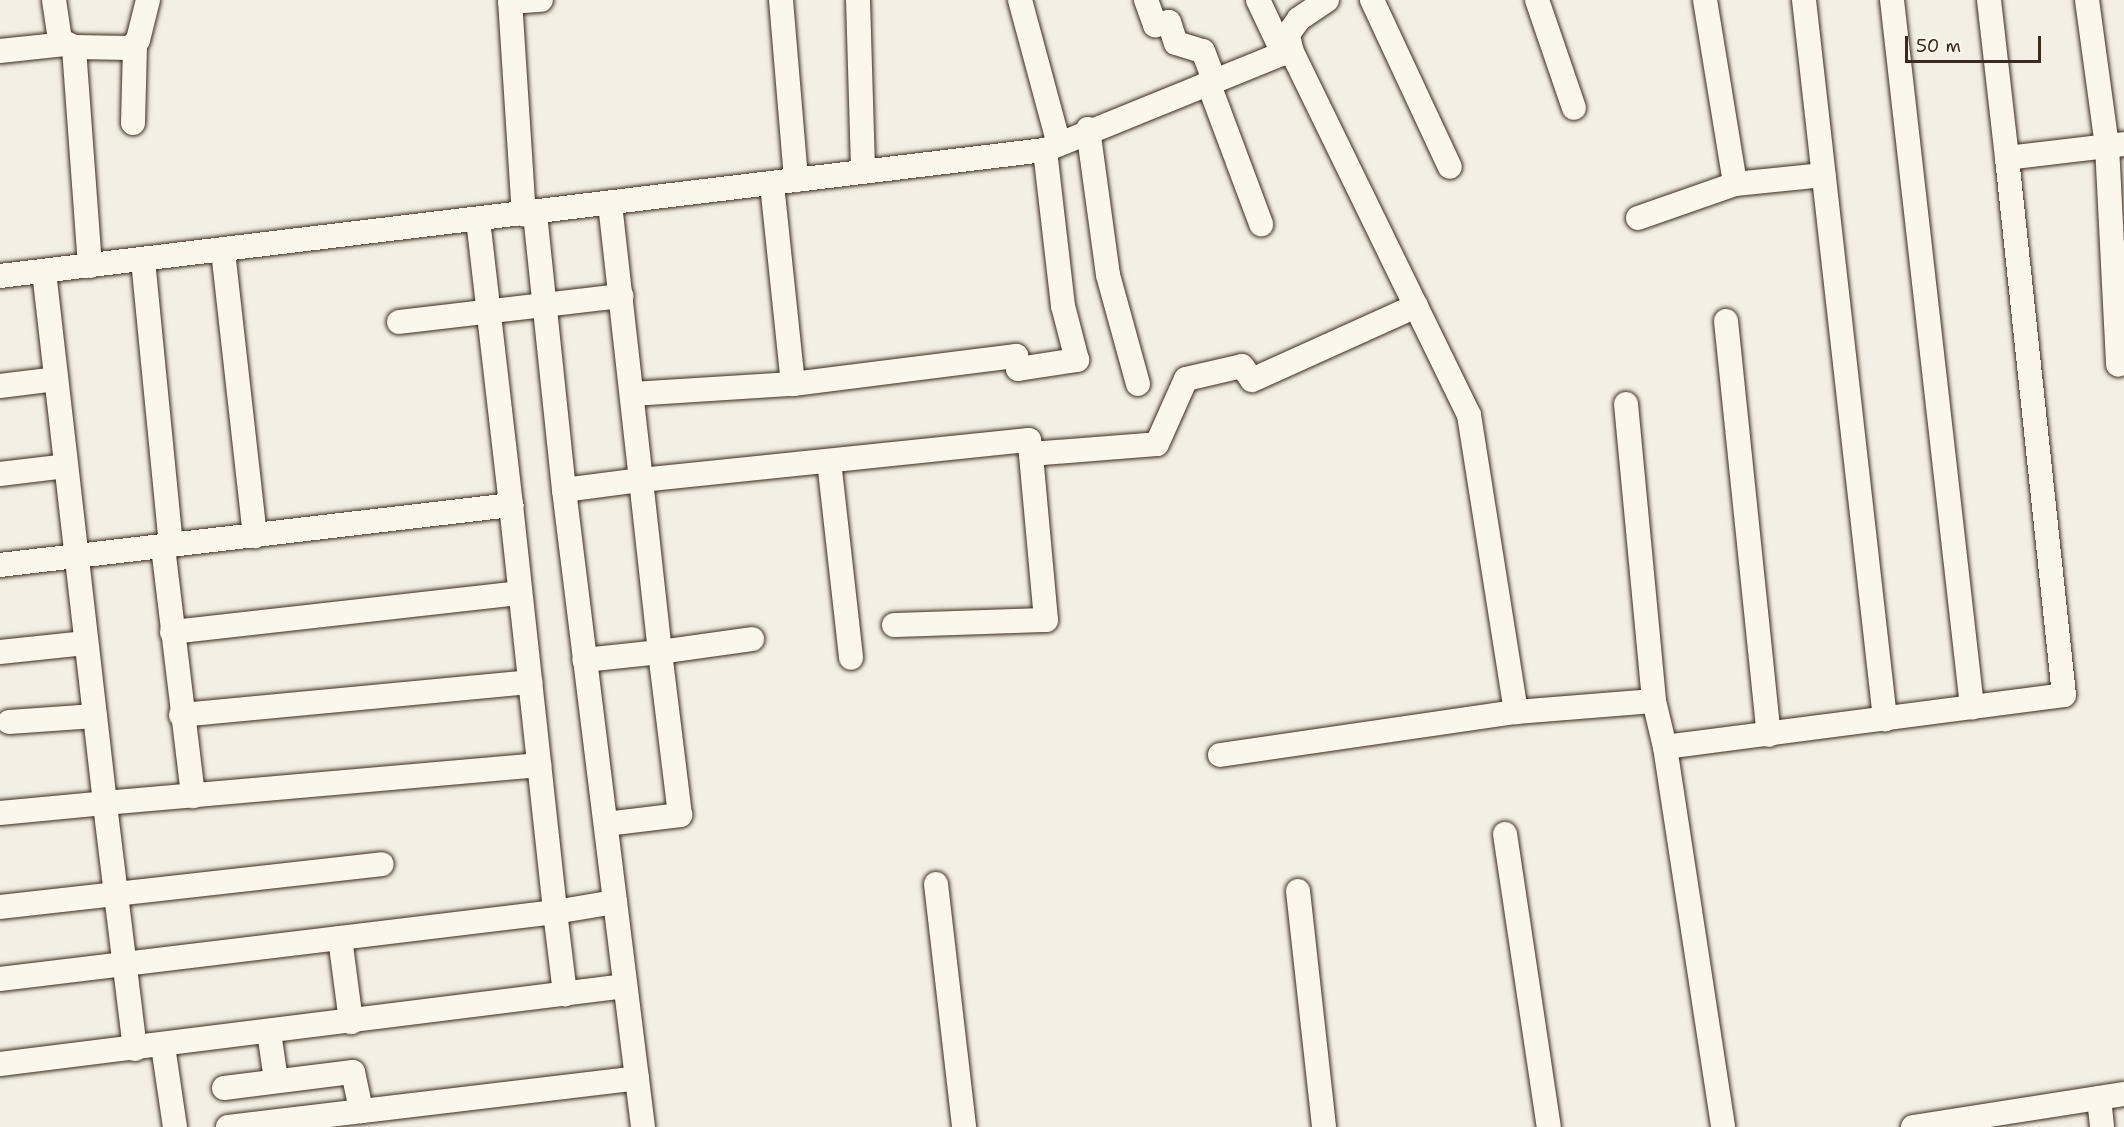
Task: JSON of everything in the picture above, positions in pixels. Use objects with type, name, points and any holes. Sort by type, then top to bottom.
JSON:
[{"type":"street","points":[[54,0],[57,30],[70,45],[90,266]]},
{"type":"street","points":[[133,123],[135,45],[148,0]]},
{"type":"street","points":[[541,0],[510,1],[530,214],[544,304],[584,660],[643,1127]]},
{"type":"street","points":[[781,0],[796,180]]},
{"type":"street","points":[[858,0],[863,171]]},
{"type":"street","points":[[632,394],[794,384],[1016,356],[1018,369],[1077,360],[1063,306],[1051,145],[1020,0]]},
{"type":"street","points":[[1146,0],[1155,25],[1169,22],[1176,43],[1203,51],[1211,81],[1262,224]]},
{"type":"street","points":[[1258,0],[1287,52],[1469,415],[1516,712]]},
{"type":"street","points":[[1287,52],[1288,34],[1294,26],[1327,0]]},
{"type":"street","points":[[1372,0],[1450,167]]},
{"type":"street","points":[[1537,0],[1574,108]]},
{"type":"street","points":[[1706,0],[1735,184]]},
{"type":"street","points":[[1892,0],[1972,707]]},
{"type":"street","points":[[1665,747],[2064,695],[1989,0]]},
{"type":"street","points":[[2087,0],[2115,145],[2118,365]]},
{"type":"street","points":[[1811,1],[1824,176],[1885,719]]},
{"type":"street","points":[[0,51],[70,45],[135,45]]},
{"type":"street","points":[[0,276],[478,221],[1051,145],[1287,52]]},
{"type":"street","points":[[1088,129],[1108,275],[1138,384]]},
{"type":"street","points":[[2007,158],[2115,145]]},
{"type":"street","points":[[1638,218],[1735,184],[1824,176]]},
{"type":"street","points":[[772,183],[794,384]]},
{"type":"street","points":[[606,824],[680,815],[610,204]]},
{"type":"street","points":[[478,221],[565,994]]},
{"type":"street","points":[[223,251],[255,536]]},
{"type":"street","points":[[143,260],[172,632],[193,796]]},
{"type":"street","points":[[44,272],[123,964],[135,1049]]},
{"type":"street","points":[[399,322],[621,296]]},
{"type":"street","points":[[1031,454],[1157,444],[1186,379],[1242,366],[1252,380],[1416,306]]},
{"type":"street","points":[[1726,321],[1768,735]]},
{"type":"street","points":[[0,386],[56,380]]},
{"type":"street","points":[[1626,404],[1654,701],[1665,747],[1723,1127]]},
{"type":"street","points":[[564,490],[1029,440],[1046,620],[894,625]]},
{"type":"street","points":[[829,461],[851,658]]},
{"type":"street","points":[[0,474],[66,466]]},
{"type":"street","points":[[0,565],[511,505]]},
{"type":"street","points":[[172,632],[520,593]]},
{"type":"street","points":[[584,660],[752,639]]},
{"type":"street","points":[[0,652],[86,643]]},
{"type":"street","points":[[181,715],[530,682]]},
{"type":"street","points":[[1220,755],[1516,712],[1654,701]]},
{"type":"street","points":[[9,722],[95,716]]},
{"type":"street","points":[[0,813],[539,765]]},
{"type":"street","points":[[1505,834],[1549,1127]]},
{"type":"street","points":[[0,907],[115,892],[382,864]]},
{"type":"street","points":[[936,884],[964,1127]]},
{"type":"street","points":[[1298,891],[1324,1127]]},
{"type":"street","points":[[0,979],[555,912],[615,902]]},
{"type":"street","points":[[340,938],[351,1022]]},
{"type":"street","points":[[0,1064],[163,1046],[625,986]]},
{"type":"street","points":[[269,1032],[276,1080]]},
{"type":"street","points":[[163,1046],[175,1127]]},
{"type":"street","points":[[224,1088],[353,1072],[361,1111]]},
{"type":"street","points":[[228,1127],[305,1122],[361,1111],[637,1078]]},
{"type":"street","points":[[1912,1127],[2101,1114],[2124,1094]]}]
